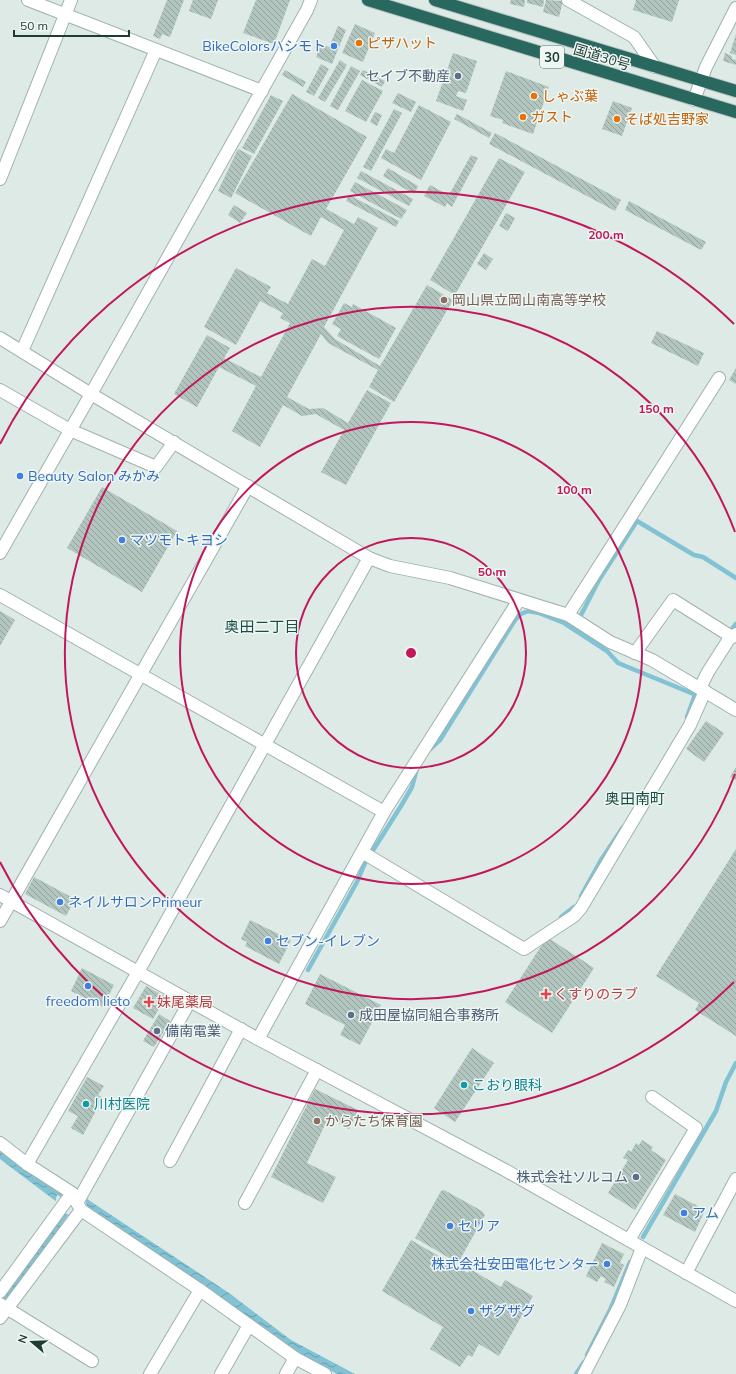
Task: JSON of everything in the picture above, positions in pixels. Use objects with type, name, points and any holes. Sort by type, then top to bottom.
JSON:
[{"type":"highway","name":"国道30号","points":[[368,0],[736,112]]},
{"type":"highway","name":"国道30号","points":[[435,0],[736,90]]},
{"type":"street","points":[[28,0],[262,91]]},
{"type":"street","points":[[0,179],[71,0]]},
{"type":"street","points":[[0,553],[262,91],[307,10],[311,0]]},
{"type":"street","points":[[568,0],[634,37],[656,67]]},
{"type":"street","points":[[694,100],[700,80],[736,8]]},
{"type":"street","points":[[22,352],[156,50]]},
{"type":"street","points":[[0,338],[91,394],[369,558],[390,566],[450,578],[568,615],[610,642],[652,660],[736,710]]},
{"type":"street","points":[[568,615],[719,378]]},
{"type":"street","points":[[0,390],[70,430],[156,467],[174,442]]},
{"type":"street","points":[[0,921],[248,486]]},
{"type":"street","points":[[27,1164],[138,972],[369,558]]},
{"type":"street","points":[[0,596],[384,812]]},
{"type":"street","points":[[258,1039],[367,855],[384,812],[519,600]]},
{"type":"street","points":[[367,855],[524,949],[574,916],[581,908],[690,725],[708,672],[729,639],[734,635],[673,600],[635,653]]},
{"type":"street","points":[[0,895],[258,1039],[505,1170],[736,1301]]},
{"type":"street","points":[[92,1361],[3,1309],[77,1200],[190,1001]]},
{"type":"street","points":[[170,1161],[241,1029]]},
{"type":"street","points":[[245,1203],[317,1070]]},
{"type":"street","points":[[629,1240],[696,1128],[652,1097]]},
{"type":"street","points":[[0,1143],[295,1358],[325,1374]]},
{"type":"street","points":[[686,1273],[736,1179]]},
{"type":"street","points":[[0,1292],[60,1209],[77,1200]]},
{"type":"street","points":[[584,1374],[620,1304],[642,1248]]},
{"type":"street","points":[[150,1374],[200,1290]]},
{"type":"street","points":[[221,1374],[249,1325]]},
{"type":"street","points":[[286,1374],[295,1358]]},
{"type":"water","points":[[0,1150],[67,1200],[87,1199],[229,1293],[291,1340],[355,1374],[337,1374],[284,1345],[89,1210],[69,1214],[0,1311],[0,1299],[62,1206],[0,1159]]},
{"type":"pier","points":[[58,1191],[68,1198],[85,1198],[88,1211],[73,1215],[60,1213],[60,1207],[55,1203]]},
{"type":"building","points":[[167,0],[184,0],[170,37],[162,34],[160,39],[153,36]]},
{"type":"building","points":[[193,0],[218,0],[211,19],[189,11]]},
{"type":"building","points":[[256,0],[290,0],[274,44],[243,33]]},
{"type":"building","points":[[511,0],[525,0],[524,7],[510,4]]},
{"type":"building","points":[[527,0],[544,0],[543,7],[527,3]]},
{"type":"building","points":[[546,0],[563,1],[559,17],[543,12]]},
{"type":"building","points":[[636,0],[679,0],[672,22],[633,10]]},
{"type":"building","name":"ピザハット","points":[[355,24],[375,33],[363,62],[342,53]]},
{"type":"building","name":"BikeColorsハシモト","points":[[338,26],[346,30],[332,64],[316,57],[321,44],[329,47]]},
{"type":"building","points":[[736,34],[736,55],[730,53]]},
{"type":"building","name":"セイブ不動産","points":[[453,53],[477,61],[466,93],[458,91],[456,96],[467,100],[463,111],[436,101]]},
{"type":"building","points":[[725,53],[732,56],[732,59],[736,60],[736,65],[723,61]]},
{"type":"building","points":[[340,60],[347,65],[325,102],[318,98]]},
{"type":"building","points":[[321,64],[329,69],[314,96],[306,92]]},
{"type":"building","points":[[351,66],[360,71],[338,110],[330,106]]},
{"type":"building","points":[[285,70],[306,82],[303,87],[282,75]]},
{"type":"building","points":[[363,70],[385,81],[382,87],[360,75]]},
{"type":"building","points":[[506,71],[549,87],[533,134],[502,123],[503,120],[490,116]]},
{"type":"building","points":[[362,80],[383,91],[366,122],[345,111]]},
{"type":"building","points":[[398,93],[416,102],[411,112],[392,103]]},
{"type":"building","points":[[292,94],[367,137],[326,209],[354,224],[358,217],[378,228],[324,327],[335,339],[380,366],[427,285],[453,300],[394,402],[369,387],[378,370],[328,343],[321,334],[287,397],[309,409],[323,408],[348,423],[367,390],[391,403],[346,485],[321,472],[344,430],[316,414],[302,416],[283,405],[260,447],[232,431],[256,386],[219,367],[197,407],[174,394],[207,335],[230,348],[224,358],[261,377],[290,323],[280,318],[283,313],[260,301],[236,345],[204,327],[236,268],[271,287],[267,293],[288,304],[312,259],[325,266],[344,230],[321,217],[311,236],[235,193]]},
{"type":"building","points":[[271,95],[283,101],[254,154],[242,148]]},
{"type":"building","points":[[613,101],[632,108],[622,136],[602,129]]},
{"type":"building","points":[[419,105],[451,122],[421,180],[381,158],[386,149],[394,153]]},
{"type":"building","points":[[394,109],[402,113],[371,171],[363,167]]},
{"type":"building","points":[[375,112],[382,115],[377,126],[370,122]]},
{"type":"building","points":[[457,114],[492,133],[489,138],[454,119]]},
{"type":"building","points":[[495,133],[621,200],[615,211],[489,144]]},
{"type":"building","points":[[238,149],[252,156],[231,198],[218,191]]},
{"type":"building","points":[[471,155],[478,158],[452,207],[447,203],[445,207],[424,196],[430,185],[449,195]]},
{"type":"building","points":[[499,158],[525,172],[455,295],[430,280]]},
{"type":"building","points":[[388,168],[418,186],[414,194],[383,176]]},
{"type":"building","points":[[361,171],[413,199],[409,206],[357,178]]},
{"type":"building","points":[[355,182],[407,210],[401,219],[350,191]]},
{"type":"building","points":[[349,195],[399,221],[396,227],[346,201]]},
{"type":"building","points":[[629,201],[706,242],[701,250],[625,210]]},
{"type":"building","points":[[234,205],[247,213],[240,223],[228,215]]},
{"type":"building","points":[[506,213],[515,218],[508,231],[499,226]]},
{"type":"building","points":[[484,253],[493,259],[486,270],[477,264]]},
{"type":"building","points":[[344,303],[352,307],[353,304],[396,328],[379,359],[337,336],[341,329],[332,324]]},
{"type":"building","points":[[657,331],[704,353],[698,366],[651,343]]},
{"type":"building","points":[[736,368],[736,384],[729,380]]},
{"type":"building","name":"マツモトキヨシ","points":[[102,487],[177,531],[142,592],[67,548]]},
{"type":"building","points":[[0,611],[15,620],[0,646]]},
{"type":"building","points":[[706,721],[724,733],[704,762],[686,749]]},
{"type":"building","points":[[736,767],[736,780],[730,777]]},
{"type":"building","points":[[736,849],[736,1036],[695,1010],[699,1003],[656,976]]},
{"type":"building","points":[[34,877],[75,899],[66,916],[25,894]]},
{"type":"building","name":"セブン-イレブン","points":[[250,920],[291,940],[279,964],[245,946],[247,942],[241,939]]},
{"type":"building","points":[[547,937],[594,968],[552,1033],[505,1002]]},
{"type":"building","points":[[82,968],[114,985],[103,1007],[71,991]]},
{"type":"building","name":"成田屋協同組合事務所","points":[[320,974],[381,1005],[360,1045],[340,1035],[345,1025],[305,1004]]},
{"type":"building","name":"妹尾薬局","points":[[146,986],[166,997],[153,1019],[133,1008]]},
{"type":"building","name":"備南電業","points":[[159,1014],[170,1021],[154,1047],[143,1041]]},
{"type":"building","name":"こおり眼科","points":[[472,1048],[494,1063],[455,1122],[434,1108]]},
{"type":"building","name":"川村医院","points":[[87,1077],[104,1086],[98,1095],[103,1098],[83,1135],[71,1128],[78,1116],[68,1111]]},
{"type":"building","points":[[315,1089],[358,1110],[349,1129],[328,1118],[307,1163],[336,1177],[323,1203],[271,1177]]},
{"type":"building","name":"株式会社ソルコム","points":[[642,1140],[653,1147],[651,1150],[666,1160],[635,1210],[608,1193],[628,1160],[623,1158],[628,1150],[631,1152],[636,1143],[639,1145]]},
{"type":"building","name":"セリア","points":[[444,1190],[482,1211],[485,1215],[458,1263],[415,1238],[441,1191]]},
{"type":"building","name":"アム","points":[[675,1194],[705,1210],[695,1232],[663,1215]]},
{"type":"building","name":"ザグザグ","points":[[411,1240],[468,1273],[470,1269],[501,1287],[505,1280],[533,1296],[499,1356],[479,1344],[472,1357],[468,1355],[460,1367],[430,1349],[443,1327],[382,1291]]},
{"type":"building","name":"株式会社安田電化センター","points":[[602,1243],[624,1254],[620,1263],[624,1265],[614,1287],[604,1282],[606,1279],[601,1276],[597,1282],[586,1276]]},
{"type":"waterway","points":[[581,615],[599,580],[637,521],[694,555],[703,557],[736,578]]},
{"type":"waterway","points":[[429,750],[440,740],[515,620],[521,614],[528,611],[539,613],[564,623],[607,651],[618,663],[696,695]]},
{"type":"waterway","points":[[732,629],[736,624]]},
{"type":"waterway","points":[[687,717],[696,692]]},
{"type":"waterway","points":[[308,970],[357,882],[365,863],[412,787],[417,768]]},
{"type":"waterway","points":[[581,896],[601,860],[623,827]]},
{"type":"waterway","points":[[561,917],[574,907]]},
{"type":"waterway","points":[[643,1237],[716,1111],[726,1082],[736,1063]]},
{"type":"waterway","points":[[50,1187],[67,1199]]},
{"type":"waterway","points":[[587,1355],[610,1310],[630,1262]]},
{"type":"waterway","points":[[576,1374],[584,1362]]},
{"type":"place","name":"ピザハット","points":[[359,43]]},
{"type":"place","name":"BikeColorsハシモト","points":[[334,46]]},
{"type":"place","name":"セイブ不動産","points":[[458,76]]},
{"type":"place","name":"しゃぶ葉","points":[[534,96]]},
{"type":"place","name":"ガスト","points":[[523,117]]},
{"type":"place","name":"そば処吉野家","points":[[617,119]]},
{"type":"place","name":"岡山県立岡山南高等学校","points":[[444,300]]},
{"type":"place","name":"Beauty Salon みかみ","points":[[20,476]]},
{"type":"place","name":"マツモトキヨシ","points":[[122,540]]},
{"type":"place","name":"ネイルサロンPrimeur","points":[[60,902]]},
{"type":"place","name":"セブン-イレブン","points":[[268,941]]},
{"type":"place","name":"freedom lieto","points":[[88,986]]},
{"type":"place","name":"くすりのラブ","points":[[546,994]]},
{"type":"place","name":"妹尾薬局","points":[[149,1002]]},
{"type":"place","name":"成田屋協同組合事務所","points":[[351,1015]]},
{"type":"place","name":"備南電業","points":[[157,1031]]},
{"type":"place","name":"こおり眼科","points":[[464,1085]]},
{"type":"place","name":"川村医院","points":[[86,1104]]},
{"type":"place","name":"からたち保育園","points":[[317,1121]]},
{"type":"place","name":"株式会社ソルコム","points":[[636,1177]]},
{"type":"place","name":"アム","points":[[684,1213]]},
{"type":"place","name":"セリア","points":[[450,1226]]},
{"type":"place","name":"株式会社安田電化センター","points":[[607,1264]]},
{"type":"place","name":"ザグザグ","points":[[471,1311]]},
{"type":"district","name":"奥田二丁目","points":[[262,626]]},
{"type":"district","name":"奥田南町","points":[[635,798]]}]
